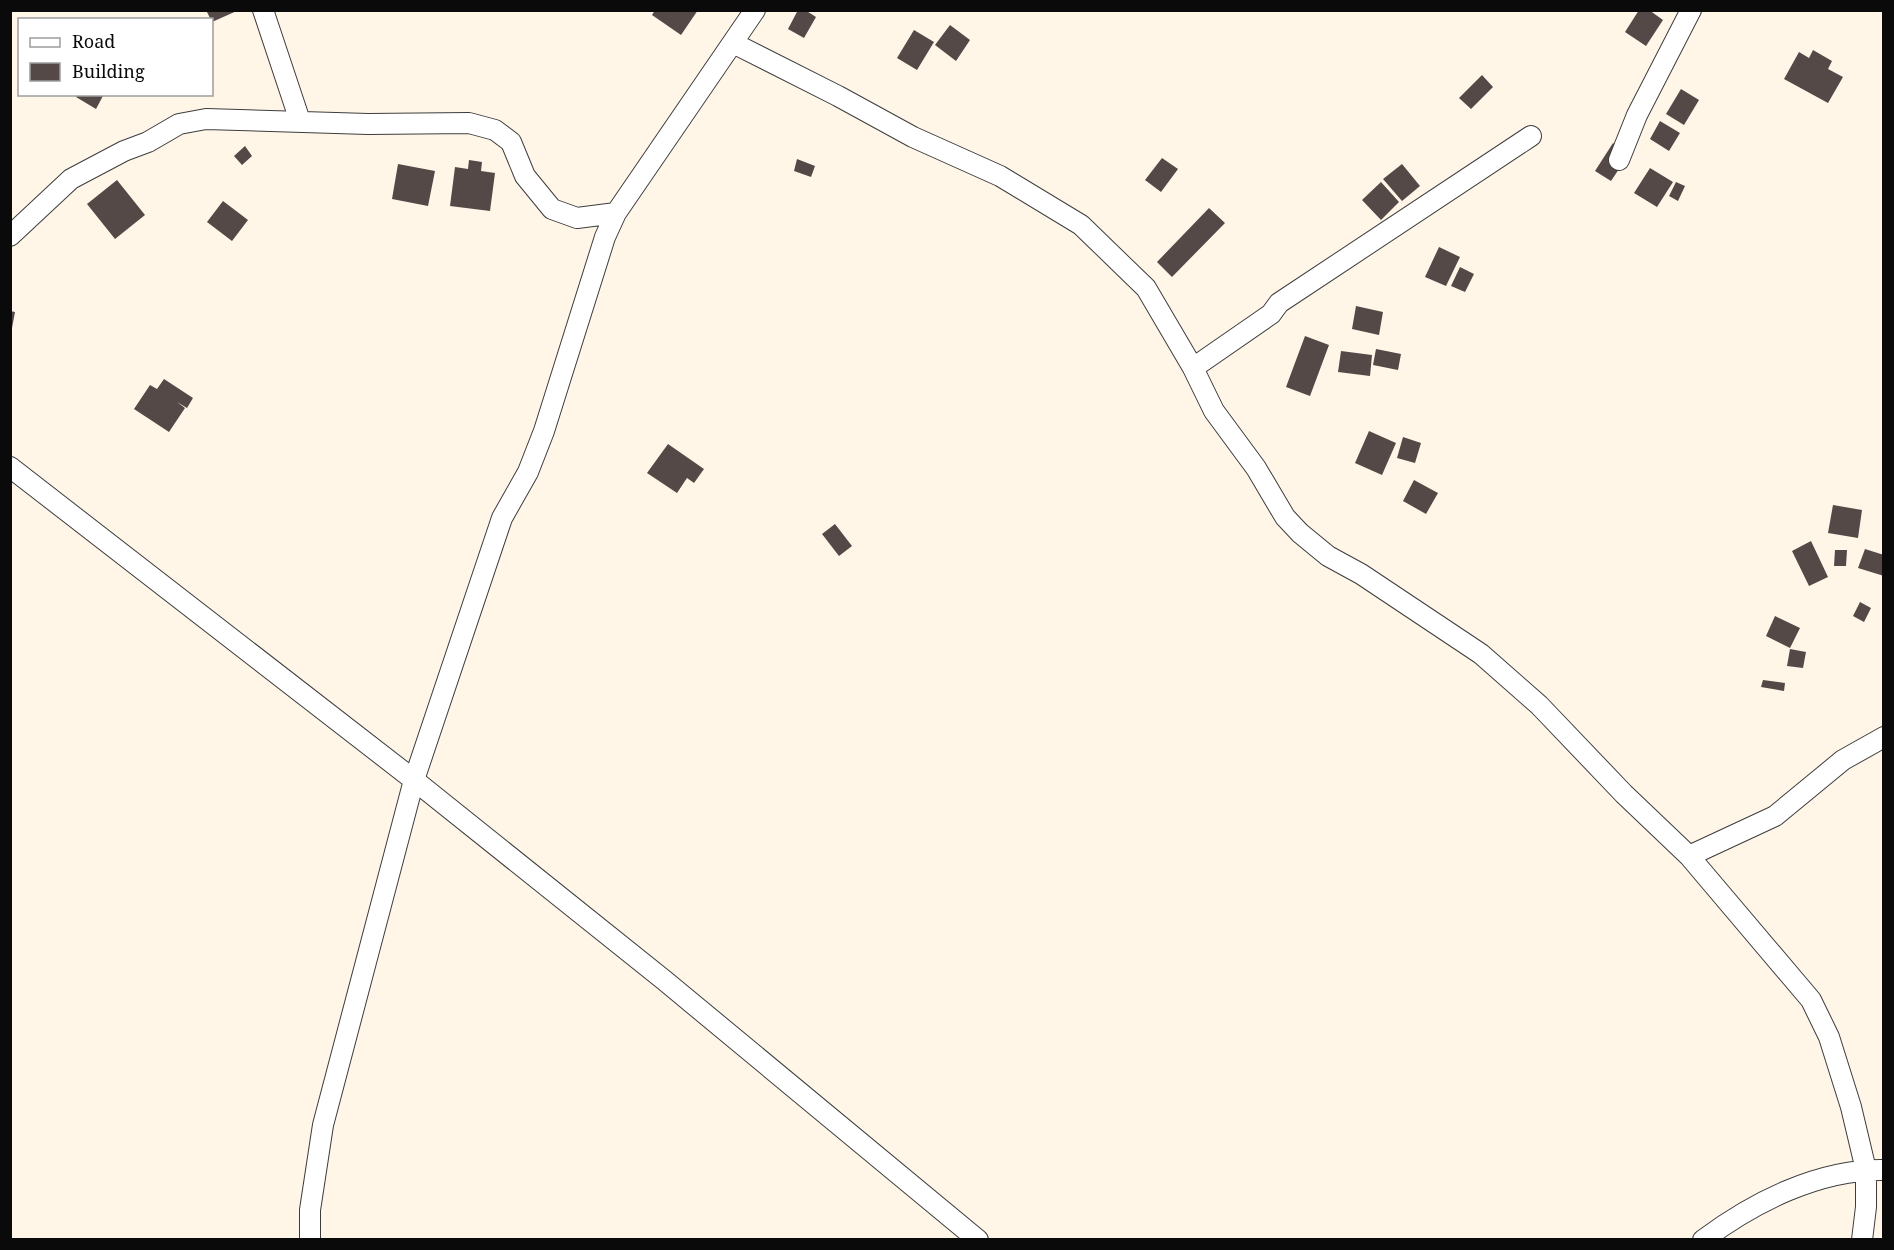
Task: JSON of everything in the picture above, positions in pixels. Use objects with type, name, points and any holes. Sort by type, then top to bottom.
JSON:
[{"type":"street","points":[[263,10],[300,121]]},
{"type":"street","points":[[310,1239],[310,1210],[323,1125],[414,780],[502,518],[528,472],[544,431],[605,237],[616,213],[630,188],[755,10]]},
{"type":"street","points":[[1619,160],[1637,115],[1691,10]]},
{"type":"street","points":[[734,43],[913,137],[1000,176],[1082,225],[1146,288],[1193,368],[1214,411],[1256,468],[1285,517],[1300,533],[1328,556],[1361,574],[1488,660],[1539,705],[1624,794],[1689,856],[1810,1000],[1829,1037],[1851,1107],[1875,1170],[1866,1207],[1862,1239]]},
{"type":"street","points":[[10,236],[70,179],[124,151],[148,142],[179,124],[206,119],[368,124],[469,123],[495,130],[511,142],[525,176],[552,209],[577,218],[616,213]]},
{"type":"street","points":[[1193,368],[1271,314],[1279,303],[1531,136]]},
{"type":"street","points":[[10,467],[414,780],[664,980],[978,1239]]},
{"type":"street","points":[[1689,856],[1775,816],[1843,760],[1884,737]]},
{"type":"street","points":[[1703,1239],[1737,1215],[1793,1190],[1830,1176],[1875,1170]]},
{"type":"building","points":[[206,10],[239,10],[213,22],[213,18],[210,18]]},
{"type":"building","points":[[655,10],[698,10],[681,35],[652,15]]},
{"type":"building","points":[[798,10],[805,10],[816,17],[804,38],[788,29]]},
{"type":"building","points":[[1639,10],[1649,10],[1663,20],[1646,46],[1625,32]]},
{"type":"building","points":[[950,25],[970,40],[956,61],[935,45]]},
{"type":"building","points":[[914,30],[934,42],[917,70],[897,58]]},
{"type":"building","points":[[1813,50],[1832,61],[1828,69],[1843,77],[1828,103],[1784,79],[1799,52],[1809,58]]},
{"type":"building","points":[[1482,75],[1493,87],[1471,109],[1459,98]]},
{"type":"building","points":[[1681,89],[1699,100],[1684,125],[1666,114]]},
{"type":"building","points":[[76,96],[103,96],[96,109]]},
{"type":"building","points":[[1660,121],[1680,133],[1669,151],[1650,139]]},
{"type":"building","points":[[1613,143],[1629,154],[1611,181],[1595,171]]},
{"type":"building","points":[[245,146],[252,156],[242,165],[234,156]]},
{"type":"building","points":[[1162,158],[1178,169],[1161,192],[1145,180]]},
{"type":"building","points":[[797,159],[815,166],[811,177],[794,171]]},
{"type":"building","points":[[469,160],[482,162],[481,171],[495,173],[490,211],[450,206],[455,167],[468,169]]},
{"type":"building","points":[[398,164],[435,171],[428,206],[392,199]]},
{"type":"building","points":[[1402,164],[1420,186],[1402,201],[1383,179]]},
{"type":"building","points":[[1650,168],[1673,182],[1657,207],[1634,193]]},
{"type":"building","points":[[117,180],[145,215],[115,239],[87,204]]},
{"type":"building","points":[[1381,182],[1399,202],[1381,220],[1362,200]]},
{"type":"building","points":[[1676,182],[1685,186],[1678,201],[1669,196]]},
{"type":"building","points":[[223,201],[248,220],[232,241],[207,222]]},
{"type":"building","points":[[1209,208],[1225,223],[1172,277],[1157,262]]},
{"type":"building","points":[[1439,247],[1460,257],[1446,286],[1425,277]]},
{"type":"building","points":[[1460,267],[1474,274],[1465,292],[1451,286]]},
{"type":"building","points":[[1356,306],[1383,312],[1379,335],[1352,329]]},
{"type":"building","points":[[10,311],[15,312],[12,328],[10,328]]},
{"type":"building","points":[[1305,336],[1329,345],[1310,396],[1286,387]]},
{"type":"building","points":[[1376,349],[1401,354],[1398,370],[1373,365]]},
{"type":"building","points":[[1341,351],[1372,355],[1370,376],[1338,372]]},
{"type":"building","points":[[164,379],[193,398],[187,408],[177,402],[185,408],[169,432],[134,409],[150,385],[157,389]]},
{"type":"building","points":[[1369,431],[1396,443],[1382,475],[1355,463]]},
{"type":"building","points":[[1403,437],[1421,443],[1415,463],[1397,458]]},
{"type":"building","points":[[668,444],[704,469],[694,483],[687,478],[677,493],[647,473]]},
{"type":"building","points":[[1414,480],[1438,493],[1426,514],[1403,501]]},
{"type":"building","points":[[1833,505],[1862,510],[1858,538],[1828,533]]},
{"type":"building","points":[[835,524],[852,546],[839,556],[822,534]]},
{"type":"building","points":[[1811,541],[1828,577],[1809,586],[1792,551]]},
{"type":"building","points":[[1865,549],[1884,555],[1884,576],[1858,568]]},
{"type":"building","points":[[1835,550],[1847,550],[1846,566],[1834,566]]},
{"type":"building","points":[[1860,602],[1871,608],[1864,622],[1853,616]]},
{"type":"building","points":[[1775,616],[1800,628],[1790,648],[1766,636]]},
{"type":"building","points":[[1790,649],[1806,652],[1803,668],[1787,666]]},
{"type":"building","points":[[1763,680],[1785,683],[1784,691],[1761,687]]}]
